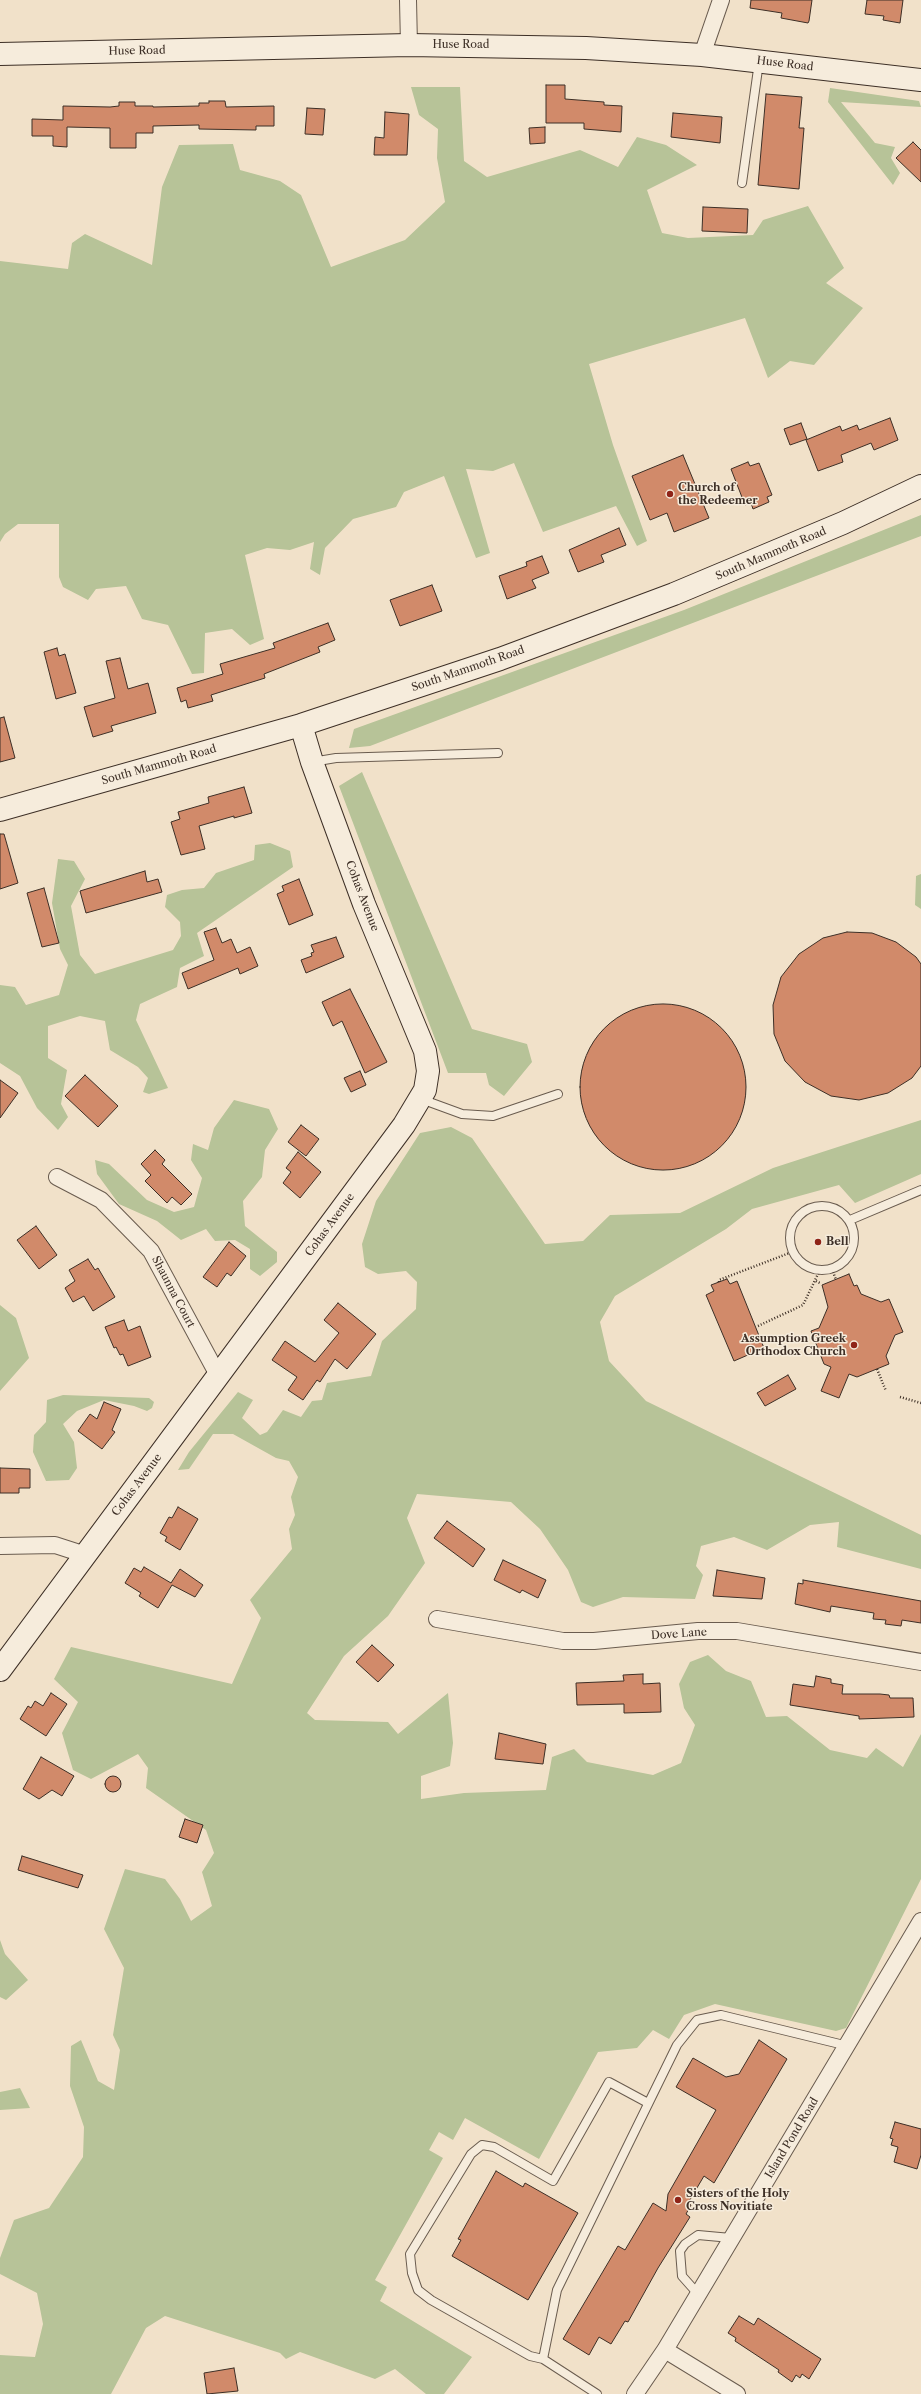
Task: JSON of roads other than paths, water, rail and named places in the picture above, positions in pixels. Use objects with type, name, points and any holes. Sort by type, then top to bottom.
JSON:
[{"type":"street","points":[[408,0],[409,45]]},
{"type":"street","points":[[702,55],[721,0]]},
{"type":"street","name":"Huse Road","points":[[0,54],[409,45],[586,48],[702,55],[921,80]]},
{"type":"street","name":"South Mammoth Road","points":[[0,810],[301,725],[500,659],[674,594],[843,523],[921,486]]},
{"type":"street","name":"Cohas Avenue","points":[[0,1670],[404,1125],[421,1098],[428,1071],[425,1051],[364,904],[312,762],[301,725]]},
{"type":"street","name":"Shaunna Court","points":[[57,1177],[101,1200],[151,1251],[218,1377]]},
{"type":"street","points":[[0,1546],[55,1545],[86,1554]]},
{"type":"street","name":"Dove Lane","points":[[437,1619],[563,1641],[594,1641],[698,1631],[737,1631],[921,1662]]},
{"type":"street","name":"Island Pond Road","points":[[635,2394],[665,2350],[731,2238],[848,2046],[921,1921]]},
{"type":"street","points":[[665,2350],[736,2394]]},
{"type":"lane","points":[[742,183],[759,61]]},
{"type":"lane","points":[[312,762],[336,758],[498,753]]},
{"type":"lane","points":[[421,1098],[462,1114],[493,1116],[558,1094]]},
{"type":"lane","points":[[850,1220],[921,1190]]},
{"type":"lane","points":[[813,1206],[833,1207],[850,1220],[854,1231],[854,1242],[851,1253],[844,1262],[832,1269],[820,1270],[803,1265],[792,1252],[789,1238],[791,1228],[796,1218],[803,1211],[813,1206]]},
{"type":"lane","points":[[543,2360],[557,2290],[677,2045],[697,2020],[721,2015],[848,2046]]},
{"type":"lane","points":[[597,2394],[543,2360],[530,2356],[431,2300],[418,2290],[412,2273],[410,2254],[471,2154],[482,2145],[494,2147],[553,2181],[609,2082],[648,2103]]},
{"type":"lane","points":[[698,2294],[682,2276],[680,2252],[685,2244],[698,2235],[731,2238]]},
{"type":"place","name":"Church of the Redeemer","points":[[670,494]]},
{"type":"place","name":"Bell","points":[[818,1242]]},
{"type":"place","name":"Assumption Greek Orthodox Church","points":[[854,1345]]},
{"type":"place","name":"Sisters of the Holy Cross Novitiate","points":[[678,2200]]}]
